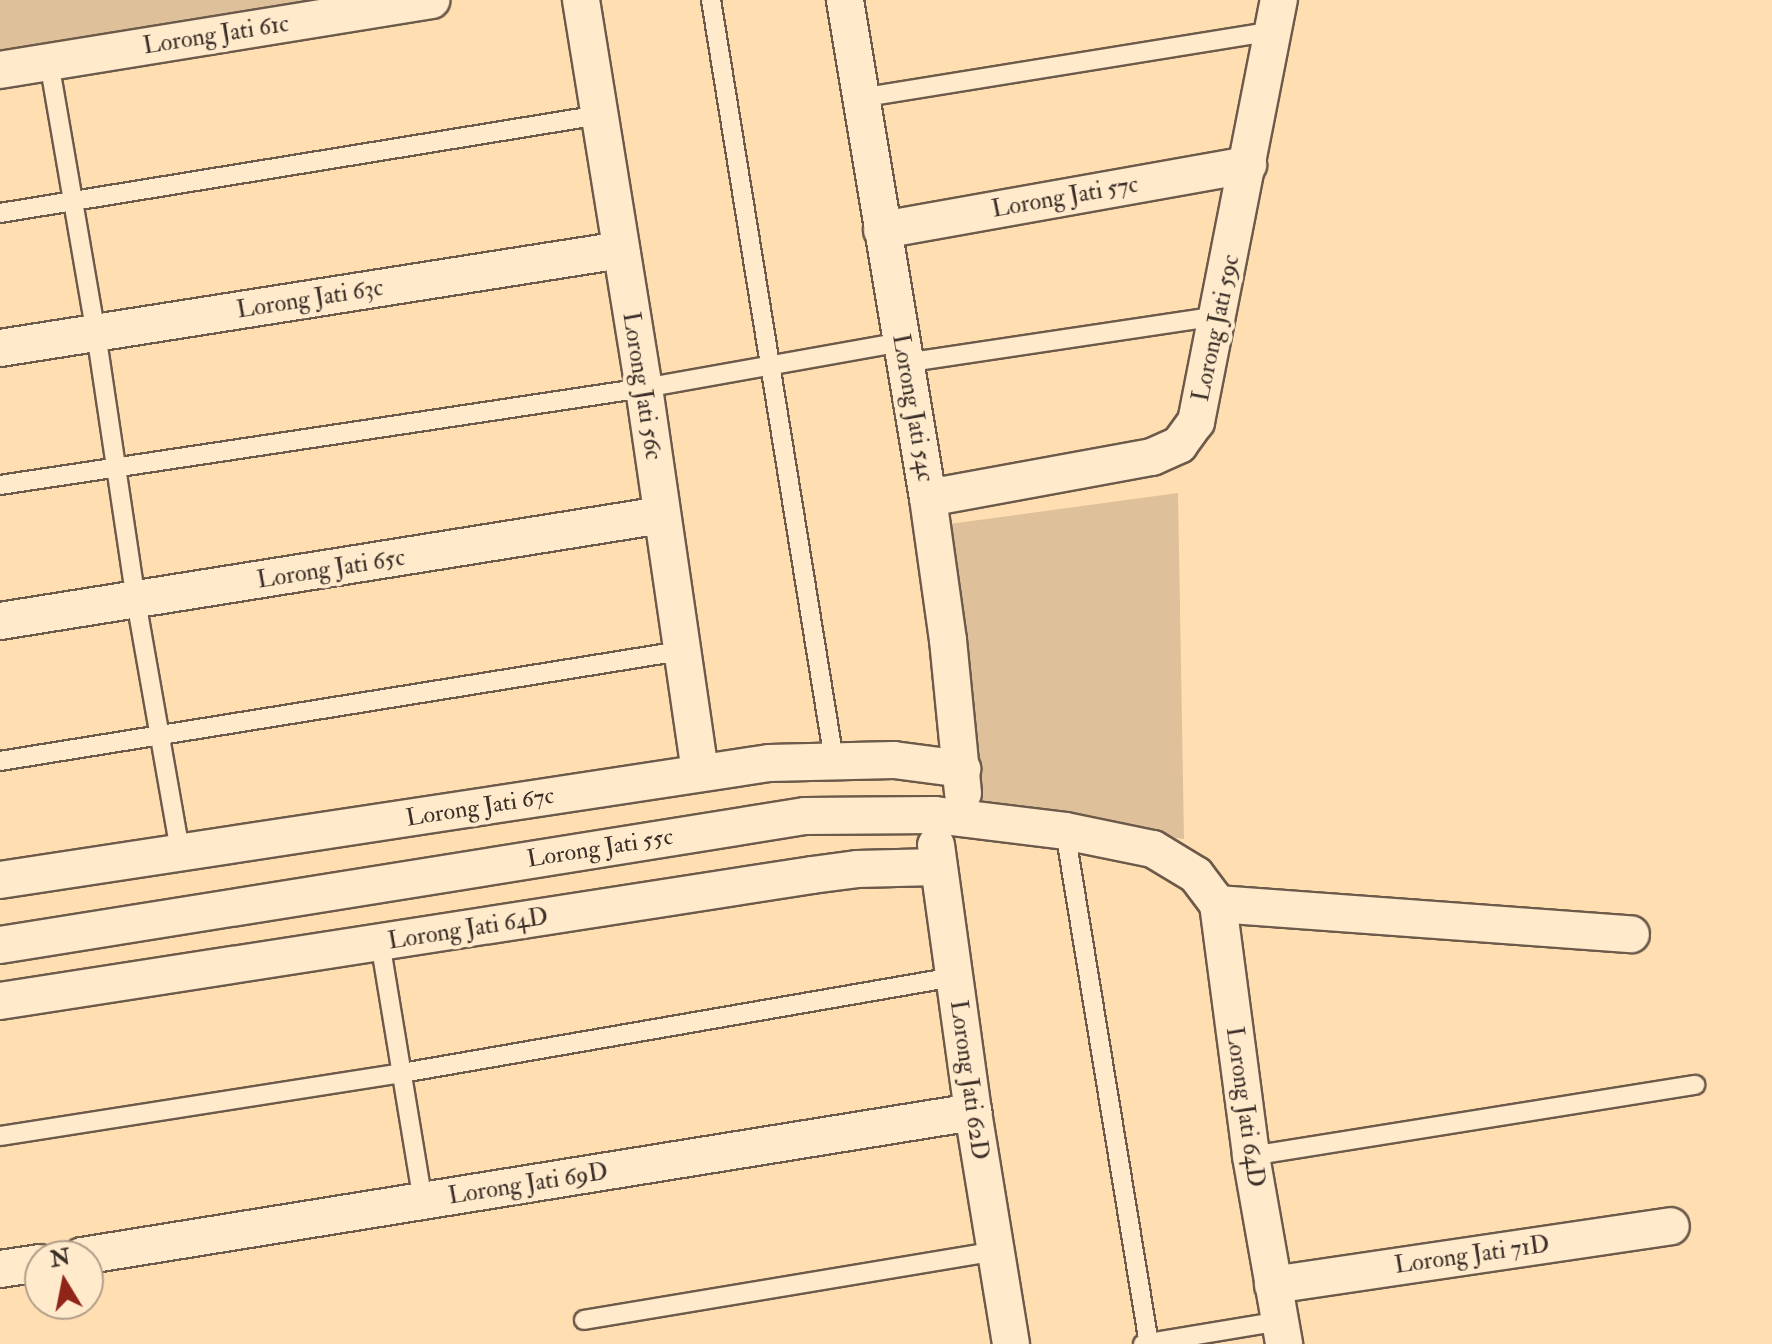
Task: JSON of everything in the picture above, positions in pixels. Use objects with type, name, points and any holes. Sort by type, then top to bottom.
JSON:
[{"type":"street","name":"Lorong Jati 61c","points":[[0,70],[431,0]]},
{"type":"street","name":"Lorong Jati 56c","points":[[581,0],[644,388],[700,772]]},
{"type":"street","name":"Lorong Jati 54c","points":[[845,0],[928,498],[962,769],[950,817]]},
{"type":"street","name":"Lorong Jati 59c","points":[[928,498],[1152,457],[1179,445],[1196,422],[1276,15]]},
{"type":"street","name":"Lorong Jati 57c","points":[[882,230],[1248,165]]},
{"type":"street","name":"Lorong Jati 63c","points":[[0,348],[621,250]]},
{"type":"street","name":"Lorong Jati 65c","points":[[0,621],[662,515]]},
{"type":"street","name":"Lorong Jati 67c","points":[[0,880],[181,855],[769,763],[894,760],[962,769]]},
{"type":"street","name":"Lorong Jati 55c","points":[[0,945],[805,816],[950,817],[1065,831],[1153,849],[1196,875]]},
{"type":"street","name":"Lorong Jati 62D","points":[[950,817],[937,867],[1011,1344]]},
{"type":"street","points":[[181,855],[193,913]]},
{"type":"street","name":"Lorong Jati 64D","points":[[0,1001],[857,869],[937,867]]},
{"type":"street","name":"Lorong Jati 64D","points":[[1196,875],[1218,904],[1251,1156],[1282,1333]]},
{"type":"street","points":[[1218,904],[1631,934]]},
{"type":"street","name":"Lorong Jati 69D","points":[[104,1252],[973,1112]]},
{"type":"street","name":"Lorong Jati 71D","points":[[1273,1285],[1671,1226]]},
{"type":"street","points":[[0,1269],[24,1265]]},
{"type":"lane","points":[[711,0],[834,760]]},
{"type":"lane","points":[[860,98],[1276,15]]},
{"type":"lane","points":[[49,62],[96,333],[136,601],[181,855]]},
{"type":"lane","points":[[0,213],[600,115]]},
{"type":"lane","points":[[0,485],[771,368],[1219,316]]},
{"type":"lane","points":[[0,761],[681,651]]},
{"type":"lane","points":[[1065,831],[1147,1344],[1282,1333]]},
{"type":"lane","points":[[380,942],[423,1201]]},
{"type":"lane","points":[[0,1136],[402,1073],[954,977]]},
{"type":"lane","points":[[1251,1156],[1695,1085]]},
{"type":"lane","points":[[584,1320],[996,1251]]},
{"type":"shaded area","points":[[0,0],[370,0],[0,54]]},
{"type":"shaded area","points":[[1178,493],[1184,839],[945,805],[927,527]]}]
